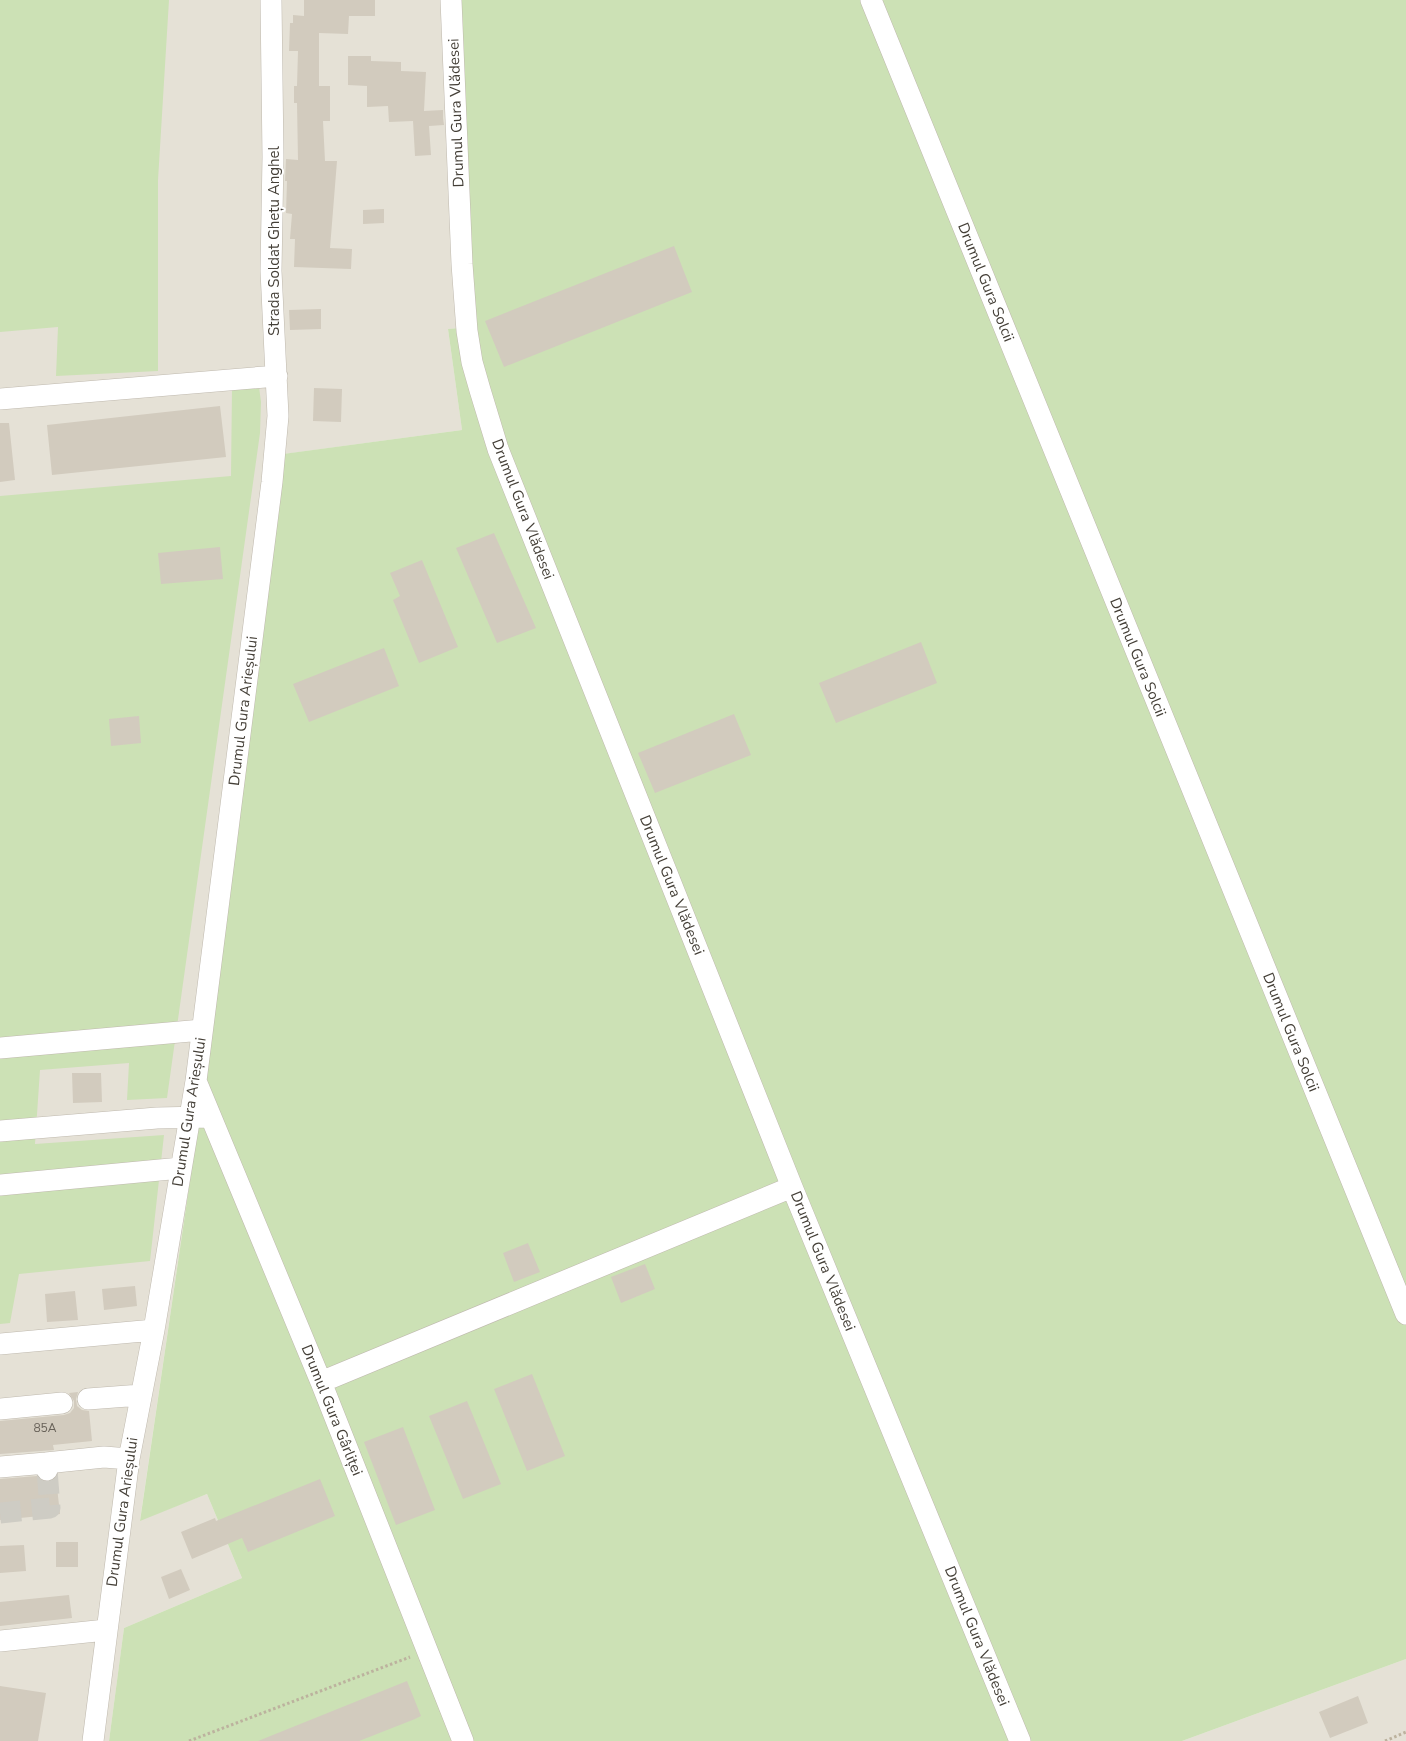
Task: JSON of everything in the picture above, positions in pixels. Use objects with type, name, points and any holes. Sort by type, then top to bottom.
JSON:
[{"type":"street","name":"Strada Soldat Ghețu Anghel","points":[[270,0],[273,157],[271,271],[278,416],[272,482]]},
{"type":"street","name":"Drumul Gura Vlădesei","points":[[451,0],[462,274],[467,331],[472,362],[498,448],[792,1188],[1020,1741]]},
{"type":"street","name":"Drumul Gura Solcii","points":[[871,0],[1406,1314]]},
{"type":"street","points":[[0,399],[277,376]]},
{"type":"street","name":"Drumul Gura Arieșului","points":[[92,1741],[129,1459],[154,1330],[196,1081],[272,482]]},
{"type":"street","points":[[0,1048],[202,1030]]},
{"type":"street","name":"Drumul Gura Gârliței","points":[[196,1081],[321,1382],[463,1741]]},
{"type":"street","points":[[0,1131],[190,1116],[211,1117]]},
{"type":"street","points":[[0,1185],[181,1168]]},
{"type":"street","points":[[321,1382],[792,1188]]},
{"type":"street","points":[[0,1344],[154,1330]]},
{"type":"street","points":[[88,1399],[141,1395]]},
{"type":"street","points":[[0,1409],[62,1403]]},
{"type":"street","points":[[0,1466],[46,1466],[104,1458],[129,1459]]},
{"type":"street","points":[[0,1641],[106,1630]]},
{"type":"path","points":[[189,1741],[427,1650]]},
{"type":"path","points":[[1385,1741],[1406,1732]]},
{"type":"shaded area","points":[[0,0],[458,0],[460,328],[448,329],[462,430],[284,454],[204,1085],[140,1520],[207,1494],[242,1578],[124,1628],[109,1741],[0,1741]]},
{"type":"shaded area","points":[[1406,1659],[1406,1741],[1182,1741]]},
{"type":"green space","points":[[0,0],[169,0],[158,180],[158,371],[56,376],[58,327],[0,332]]},
{"type":"green space","points":[[458,0],[1406,0],[1406,1659],[1182,1741],[109,1741],[124,1628],[242,1578],[207,1494],[140,1521],[204,1085],[283,454],[462,430],[448,329],[459,328]]},
{"type":"green space","points":[[259,387],[261,402],[260,433],[167,1098],[127,1100],[129,1063],[40,1070],[35,1144],[164,1135],[150,1261],[19,1274],[10,1323],[0,1324],[0,496],[231,476],[232,388]]},
{"type":"building","points":[[304,0],[375,0],[375,16],[349,16],[348,34],[319,33],[319,86],[330,86],[330,121],[323,121],[325,161],[337,161],[330,248],[352,249],[351,269],[294,267],[295,239],[290,239],[292,214],[286,213],[287,181],[285,181],[286,159],[298,160],[297,103],[294,103],[294,86],[297,86],[298,51],[289,51],[290,23],[293,23],[293,15],[304,16]]},
{"type":"building","points":[[348,56],[371,56],[371,61],[401,62],[401,71],[426,72],[424,111],[443,110],[444,125],[429,126],[431,155],[415,156],[413,121],[389,122],[388,106],[367,107],[367,86],[348,85]]},
{"type":"building","points":[[384,209],[384,223],[363,224],[363,210]]},
{"type":"building","points":[[674,246],[692,292],[504,367],[485,321]]},
{"type":"building","points":[[321,309],[321,329],[290,330],[289,310]]},
{"type":"building","points":[[314,388],[342,389],[341,422],[313,421]]},
{"type":"building","points":[[220,406],[226,457],[52,475],[47,425]]},
{"type":"building","points":[[0,423],[9,423],[15,480],[0,482]]},
{"type":"building","points":[[494,533],[536,628],[497,643],[456,548]]},
{"type":"building","points":[[220,547],[223,579],[161,584],[158,553]]},
{"type":"building","points":[[422,560],[458,647],[419,663],[393,600],[400,596],[390,573]]},
{"type":"building","points":[[921,642],[937,683],[836,723],[819,683]]},
{"type":"building","points":[[384,648],[399,686],[309,722],[293,684]]},
{"type":"building","points":[[734,714],[751,755],[655,793],[638,753]]},
{"type":"building","points":[[139,716],[141,743],[111,746],[109,719]]},
{"type":"building","points":[[72,1073],[101,1073],[102,1102],[73,1103]]},
{"type":"building","points":[[528,1243],[540,1272],[514,1282],[503,1253]]},
{"type":"building","points":[[645,1264],[655,1289],[621,1303],[611,1277]]},
{"type":"building","points":[[135,1286],[137,1306],[104,1310],[102,1289]]},
{"type":"building","points":[[75,1291],[78,1320],[47,1322],[45,1294]]},
{"type":"building","points":[[532,1374],[565,1456],[527,1471],[494,1389]]},
{"type":"building","points":[[78,1392],[77,1406],[82,1410],[89,1411],[92,1441],[53,1445],[54,1450],[0,1454],[0,1421],[70,1413],[74,1408],[74,1401],[69,1393]]},
{"type":"building","points":[[467,1401],[501,1484],[463,1499],[429,1416]]},
{"type":"building","points":[[403,1427],[435,1510],[396,1525],[364,1442]]},
{"type":"building","points":[[37,1476],[42,1481],[48,1482],[56,1478],[60,1514],[0,1520],[0,1479]]},
{"type":"building","points":[[320,1479],[335,1516],[248,1552],[242,1538],[192,1559],[181,1532],[215,1518],[216,1521]]},
{"type":"building","points":[[56,1542],[78,1542],[78,1567],[56,1567]]},
{"type":"building","points":[[24,1545],[26,1571],[0,1573],[0,1546]]},
{"type":"building","points":[[181,1569],[190,1590],[169,1599],[161,1577]]},
{"type":"building","points":[[69,1595],[72,1618],[0,1626],[0,1602]]},
{"type":"building","points":[[407,1681],[421,1716],[415,1719],[359,1741],[258,1741]]},
{"type":"building","points":[[0,1686],[46,1693],[38,1741],[0,1741]]},
{"type":"building","points":[[1358,1696],[1368,1723],[1330,1738],[1319,1712]]},
{"type":"tunnel","points":[[0,1513],[50,1508],[47,1470]]}]
